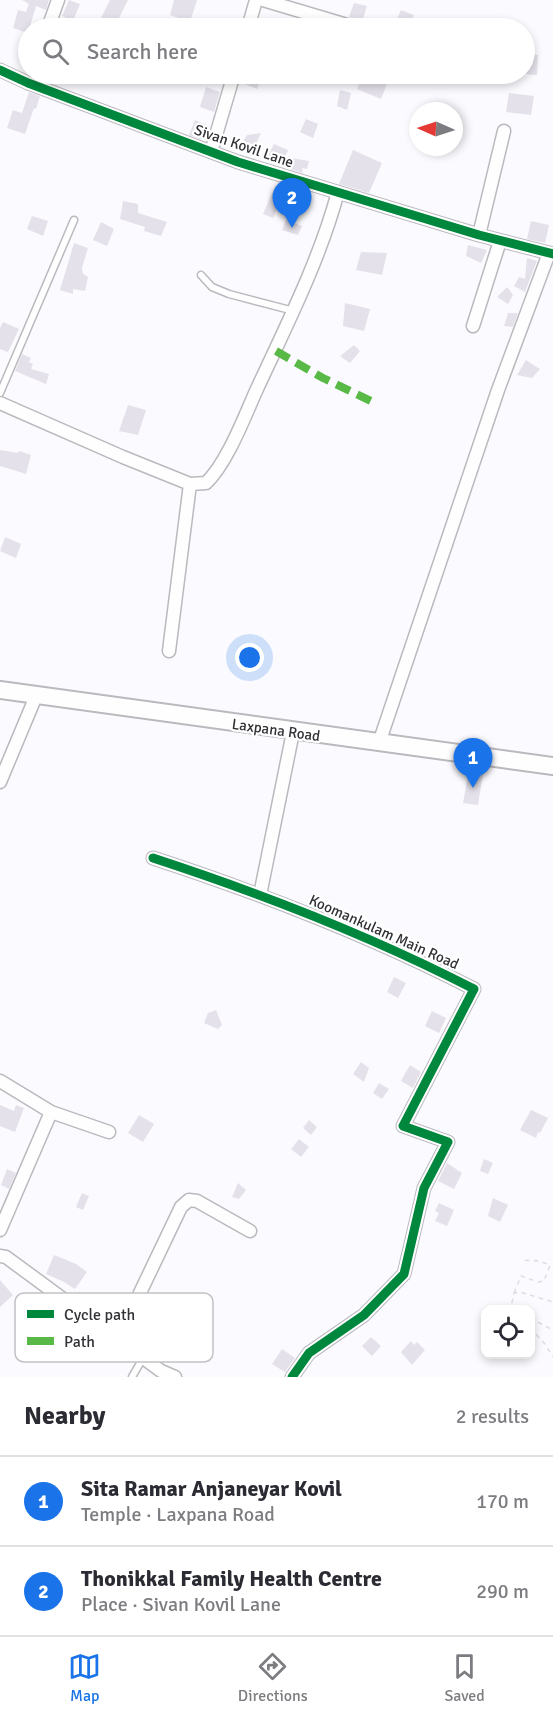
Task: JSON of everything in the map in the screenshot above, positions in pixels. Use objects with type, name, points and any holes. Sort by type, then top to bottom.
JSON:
[{"type":"street","points":[[52,18],[58,0]]},
{"type":"street","points":[[251,18],[256,0]]},
{"type":"street","points":[[263,0],[323,18]]},
{"type":"street","name":"Sivan Kovil Lane","points":[[0,70],[18,75]]},
{"type":"street","name":"Sivan Kovil Lane","points":[[45,84],[211,152],[479,235],[551,254]]},
{"type":"street","points":[[211,152],[231,84]]},
{"type":"street","points":[[479,235],[504,131]]},
{"type":"street","points":[[0,403],[190,484],[206,483],[213,477],[233,441],[295,311],[338,192]]},
{"type":"street","points":[[473,326],[500,241]]},
{"type":"street","points":[[379,743],[498,390],[551,254]]},
{"type":"street","points":[[169,651],[190,484]]},
{"type":"street","name":"Laxpana Road","points":[[0,690],[292,732],[553,766]]},
{"type":"street","points":[[0,782],[36,696]]},
{"type":"street","points":[[260,895],[292,732]]},
{"type":"street","name":"Koomankulam Main Road","points":[[153,858],[260,895],[406,954],[474,988],[403,1126],[448,1142],[424,1188],[404,1274],[364,1315],[309,1353],[292,1377]]},
{"type":"street","points":[[0,1082],[51,1112],[109,1132]]},
{"type":"street","points":[[0,1230],[51,1112]]},
{"type":"street","points":[[140,1293],[181,1207],[189,1200],[196,1201],[250,1231]]},
{"type":"street","points":[[0,1256],[6,1257],[55,1293]]},
{"type":"street","points":[[149,1362],[175,1377]]},
{"type":"lane","points":[[0,393],[74,220]]},
{"type":"lane","points":[[201,275],[212,287],[229,294],[295,311]]},
{"type":"lane","points":[[132,1377],[141,1362]]},
{"type":"path","points":[[513,1305],[514,1293],[521,1276],[538,1282],[544,1281],[550,1265],[540,1261],[521,1260]]},
{"type":"path","points":[[514,1293],[525,1293],[553,1302]]},
{"type":"path","points":[[535,1320],[553,1330]]},
{"type":"path","points":[[535,1333],[553,1357]]},
{"type":"building","points":[[22,0],[49,0],[46,10],[36,6],[32,18],[18,18],[18,30],[13,28],[18,10],[26,12],[29,4]]},
{"type":"building","points":[[69,0],[80,4],[74,18],[62,16]]},
{"type":"building","points":[[110,0],[128,0],[119,18],[101,18]]},
{"type":"building","points":[[174,0],[197,0],[191,18],[170,15]]},
{"type":"building","points":[[354,3],[367,6],[363,18],[349,17]]},
{"type":"building","points":[[401,10],[414,15],[413,18],[397,18]]},
{"type":"building","points":[[535,55],[538,55],[537,75],[535,75]]},
{"type":"building","points":[[244,84],[259,84],[257,89]]},
{"type":"building","points":[[359,84],[387,84],[381,99],[357,89]]},
{"type":"building","points":[[206,87],[220,92],[214,112],[200,107]]},
{"type":"building","points":[[340,90],[351,93],[347,110],[337,106]]},
{"type":"building","points":[[29,92],[40,96],[25,134],[7,128],[13,110],[22,113]]},
{"type":"building","points":[[509,93],[534,96],[531,115],[506,112]]},
{"type":"building","points":[[306,119],[318,124],[313,138],[300,132]]},
{"type":"building","points":[[195,120],[209,126],[203,140],[189,135]]},
{"type":"building","points":[[261,133],[255,146],[242,143],[247,135]]},
{"type":"building","points":[[274,144],[288,150],[285,157],[309,161],[307,169],[302,168],[303,173],[290,169],[291,166],[265,161]]},
{"type":"building","points":[[353,150],[382,163],[369,193],[339,184]]},
{"type":"building","points":[[273,191],[283,196],[273,218],[263,214]]},
{"type":"building","points":[[123,201],[138,204],[138,213],[167,222],[161,236],[144,231],[145,227],[120,219]]},
{"type":"building","points":[[32,216],[48,221],[43,236],[27,229]]},
{"type":"building","points":[[286,220],[302,226],[298,235],[282,230]]},
{"type":"building","points":[[531,221],[549,225],[545,243],[527,239]]},
{"type":"building","points":[[101,222],[114,229],[107,246],[93,240]]},
{"type":"building","points":[[74,243],[88,248],[82,268],[83,274],[88,277],[85,291],[73,289],[73,294],[60,290]]},
{"type":"building","points":[[468,245],[487,250],[481,263],[466,256]]},
{"type":"building","points":[[361,252],[387,253],[382,275],[356,270]]},
{"type":"building","points":[[527,258],[537,261],[525,292],[514,286],[519,277],[525,279]]},
{"type":"building","points":[[507,287],[513,295],[508,304],[497,297]]},
{"type":"building","points":[[345,303],[370,309],[364,331],[343,326]]},
{"type":"building","points":[[508,313],[518,313],[513,327],[504,326]]},
{"type":"building","points":[[3,322],[19,329],[8,352],[0,349],[0,328]]},
{"type":"building","points":[[354,345],[360,351],[350,363],[340,356]]},
{"type":"building","points":[[22,354],[31,358],[29,362],[33,364],[31,369],[49,374],[46,384],[15,371]]},
{"type":"building","points":[[526,360],[540,369],[532,378],[517,375]]},
{"type":"building","points":[[128,405],[146,410],[138,435],[119,431]]},
{"type":"building","points":[[0,450],[18,453],[19,451],[31,455],[26,474],[0,466]]},
{"type":"building","points":[[5,537],[21,544],[16,558],[0,551]]},
{"type":"building","points":[[469,770],[483,774],[478,805],[463,803]]},
{"type":"building","points":[[394,977],[406,983],[398,998],[387,992]]},
{"type":"building","points":[[216,1010],[222,1025],[218,1029],[204,1023],[208,1013]]},
{"type":"building","points":[[432,1011],[446,1018],[439,1033],[425,1026]]},
{"type":"building","points":[[361,1062],[369,1068],[364,1082],[353,1074]]},
{"type":"building","points":[[410,1065],[421,1072],[413,1088],[401,1081]]},
{"type":"building","points":[[379,1083],[389,1089],[382,1099],[373,1093]]},
{"type":"building","points":[[0,1105],[14,1111],[16,1105],[24,1108],[15,1132],[0,1126]]},
{"type":"building","points":[[531,1110],[548,1118],[536,1138],[520,1130]]},
{"type":"building","points":[[139,1115],[154,1124],[143,1142],[128,1133]]},
{"type":"building","points":[[309,1120],[317,1127],[311,1135],[303,1128]]},
{"type":"building","points":[[299,1139],[309,1147],[301,1157],[291,1149]]},
{"type":"building","points":[[484,1159],[493,1163],[488,1174],[480,1171]]},
{"type":"building","points":[[447,1163],[462,1173],[454,1189],[438,1181]]},
{"type":"building","points":[[7,1169],[16,1173],[9,1189],[1,1185]]},
{"type":"building","points":[[238,1183],[246,1190],[239,1199],[232,1197]]},
{"type":"building","points":[[82,1193],[89,1196],[83,1210],[76,1207]]},
{"type":"building","points":[[493,1198],[508,1205],[500,1222],[488,1216]]},
{"type":"building","points":[[439,1203],[454,1210],[447,1226],[435,1221],[439,1213],[435,1211]]},
{"type":"building","points":[[54,1255],[76,1264],[87,1272],[75,1289],[46,1274]]},
{"type":"building","points":[[0,1280],[13,1295],[0,1307]]},
{"type":"building","points":[[371,1337],[381,1346],[372,1356],[362,1346]]},
{"type":"building","points":[[411,1341],[414,1345],[417,1342],[425,1350],[412,1365],[401,1352]]},
{"type":"building","points":[[282,1349],[295,1358],[285,1372],[272,1364]]},
{"type":"marked path","points":[[276,351],[323,378],[373,402]]},
{"type":"cycle path","points":[[0,70],[18,78]]},
{"type":"cycle path","points":[[31,84],[238,162],[479,235],[553,254]]},
{"type":"cycle path","points":[[153,858],[316,917],[396,951],[474,989],[403,1126],[448,1142],[424,1188],[404,1274],[364,1315],[309,1353],[292,1377]]},
{"type":"place","name":"Thonikkal Family Health Centre","points":[[292,228]]},
{"type":"place","name":"Sita Ramar Anjaneyar Kovil","points":[[473,788]]}]
